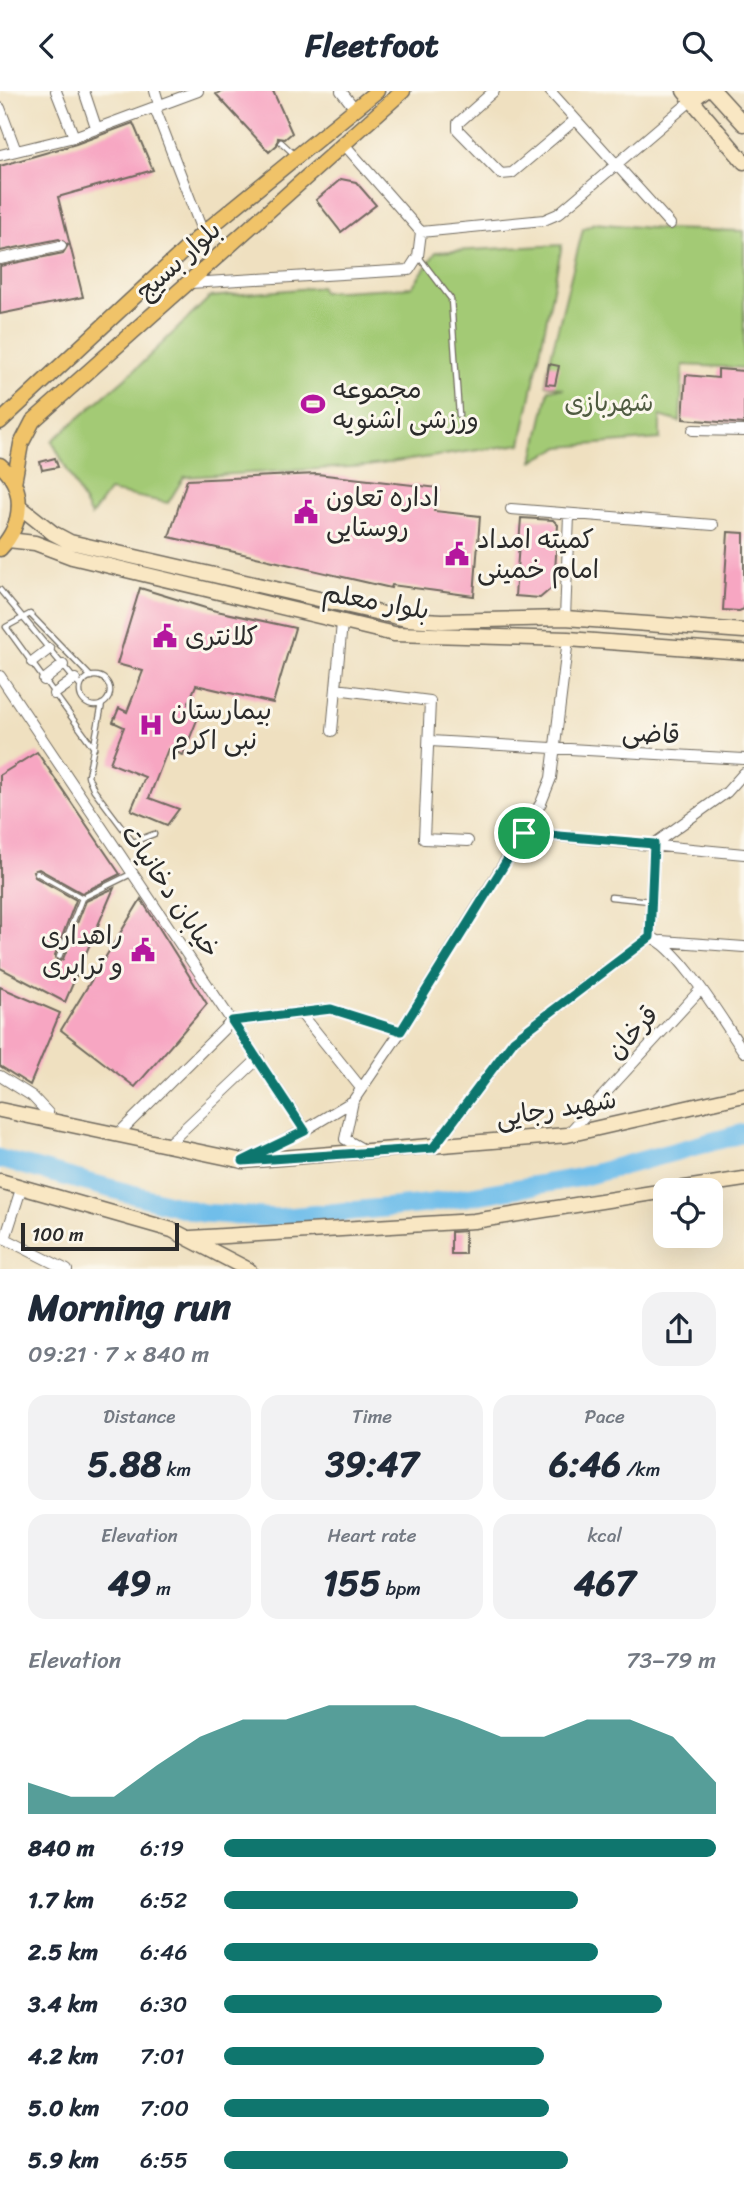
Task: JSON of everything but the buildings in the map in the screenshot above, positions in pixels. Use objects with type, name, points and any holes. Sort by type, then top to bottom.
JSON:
[{"type":"main road","name":"بلوار بسیج","points":[[0,422],[203,233],[377,91]]},
{"type":"main road","name":"بلوار بسیج","points":[[14,483],[21,444],[33,421],[403,91]]},
{"type":"main road","points":[[0,465],[14,483],[19,506],[16,524],[4,545]]},
{"type":"street","points":[[56,91],[74,137]]},
{"type":"street","points":[[84,91],[96,127]]},
{"type":"street","points":[[155,91],[159,105],[156,111],[203,233]]},
{"type":"street","points":[[0,155],[74,137],[198,91]]},
{"type":"street","points":[[341,91],[356,110]]},
{"type":"street","points":[[494,91],[463,117],[458,123],[458,131],[501,174],[512,173],[576,120]]},
{"type":"street","points":[[550,91],[670,224]]},
{"type":"street","points":[[714,91],[744,124]]},
{"type":"street","points":[[421,232],[544,220],[558,214],[693,94],[744,162]]},
{"type":"street","points":[[0,108],[16,151]]},
{"type":"street","points":[[190,283],[409,270],[418,256],[421,232],[343,143]]},
{"type":"street","points":[[0,259],[61,246]]},
{"type":"street","points":[[693,430],[744,431]]},
{"type":"street","name":"بلوار معلم","points":[[19,506],[52,533],[70,542],[407,618],[442,621],[565,618],[744,631]]},
{"type":"street","points":[[511,509],[713,525]]},
{"type":"street","points":[[565,618],[569,515]]},
{"type":"street","name":"بلوار معلم","points":[[4,545],[35,543],[72,557],[394,634],[568,639],[744,652]]},
{"type":"street","points":[[332,731],[342,623]]},
{"type":"street","points":[[366,1152],[345,1139],[353,1101],[401,1031],[524,833],[551,778],[568,639]]},
{"type":"street","points":[[32,662],[49,649]]},
{"type":"street","points":[[44,680],[63,665]]},
{"type":"street","name":"خیابان دخانیات","points":[[0,677],[259,1058],[305,1131]]},
{"type":"street","points":[[54,694],[78,683]]},
{"type":"street","points":[[336,689],[430,701],[424,839],[468,841]]},
{"type":"street","name":"قاضی","points":[[430,741],[744,759]]},
{"type":"street","points":[[654,844],[727,792],[744,773]]},
{"type":"street","points":[[524,833],[744,854]]},
{"type":"street","points":[[650,937],[654,844]]},
{"type":"street","points":[[650,937],[662,941],[744,947]]},
{"type":"street","points":[[433,1148],[514,1040],[650,937]]},
{"type":"street","points":[[662,941],[701,989],[744,1052]]},
{"type":"street","name":"قرخان","points":[[567,1135],[701,989]]},
{"type":"street","points":[[116,1136],[232,1021],[331,1009],[401,1031]]},
{"type":"street","points":[[300,1012],[361,1088]]},
{"type":"street","points":[[166,1146],[259,1058]]},
{"type":"street","points":[[0,1076],[32,1096],[48,1113],[45,1121]]},
{"type":"street","name":"شهید رجایی","points":[[0,1110],[243,1161],[433,1148],[567,1135],[744,1095]]},
{"type":"street","points":[[243,1161],[305,1131],[353,1101]]},
{"type":"street","points":[[723,1182],[744,1179]]},
{"type":"street","points":[[0,1181],[191,1238],[249,1269]]},
{"type":"street","points":[[22,1186],[3,1237],[45,1265],[67,1269]]},
{"type":"street","points":[[191,1238],[474,1221],[653,1193]]},
{"type":"lane","points":[[281,142],[298,158]]},
{"type":"lane","points":[[418,256],[451,299],[459,415]]},
{"type":"lane","points":[[0,590],[78,683],[83,701],[92,706],[102,704]]},
{"type":"lane","points":[[94,748],[6,628],[30,614],[91,677],[104,680],[109,688],[108,697],[102,704],[94,748],[88,776],[94,790],[133,842],[154,834]]},
{"type":"lane","points":[[78,683],[91,677]]},
{"type":"lane","points":[[37,873],[82,898]]},
{"type":"lane","points":[[59,957],[82,898],[134,873]]},
{"type":"lane","points":[[611,897],[651,902]]},
{"type":"green space","name":"شهربازی","points":[[594,223],[660,229],[744,231],[744,368],[683,365],[680,422],[660,416],[660,439],[560,447],[533,461],[549,389],[564,389],[546,384],[549,364],[583,229]]},
{"type":"green space","name":"مجموعه ورزشی اشنویه","points":[[562,245],[521,444],[367,466],[184,477],[168,503],[109,491],[91,516],[52,441],[139,366],[210,297],[321,287],[322,292],[412,287],[436,252]]},
{"type":"waterway","points":[[0,1159],[203,1213],[277,1218],[425,1204],[577,1178],[744,1133]]},
{"type":"place","name":"مجموعه ورزشی اشنویه","points":[[313,404]]},
{"type":"place","name":"اداره تعاون روستایی","points":[[306,512]]},
{"type":"place","name":"کمیته امداد امام خمینی","points":[[457,554]]},
{"type":"place","name":"کلانتری","points":[[165,636]]},
{"type":"place","name":"بیمارستان نبی اکرم","points":[[151,725]]},
{"type":"place","name":"راهداری و ترابری","points":[[143,950]]},
{"type":"route","points":[[524,833],[654,844],[650,937],[514,1040],[433,1148],[243,1161],[305,1131],[232,1021],[331,1009],[401,1031],[524,833]]}]
